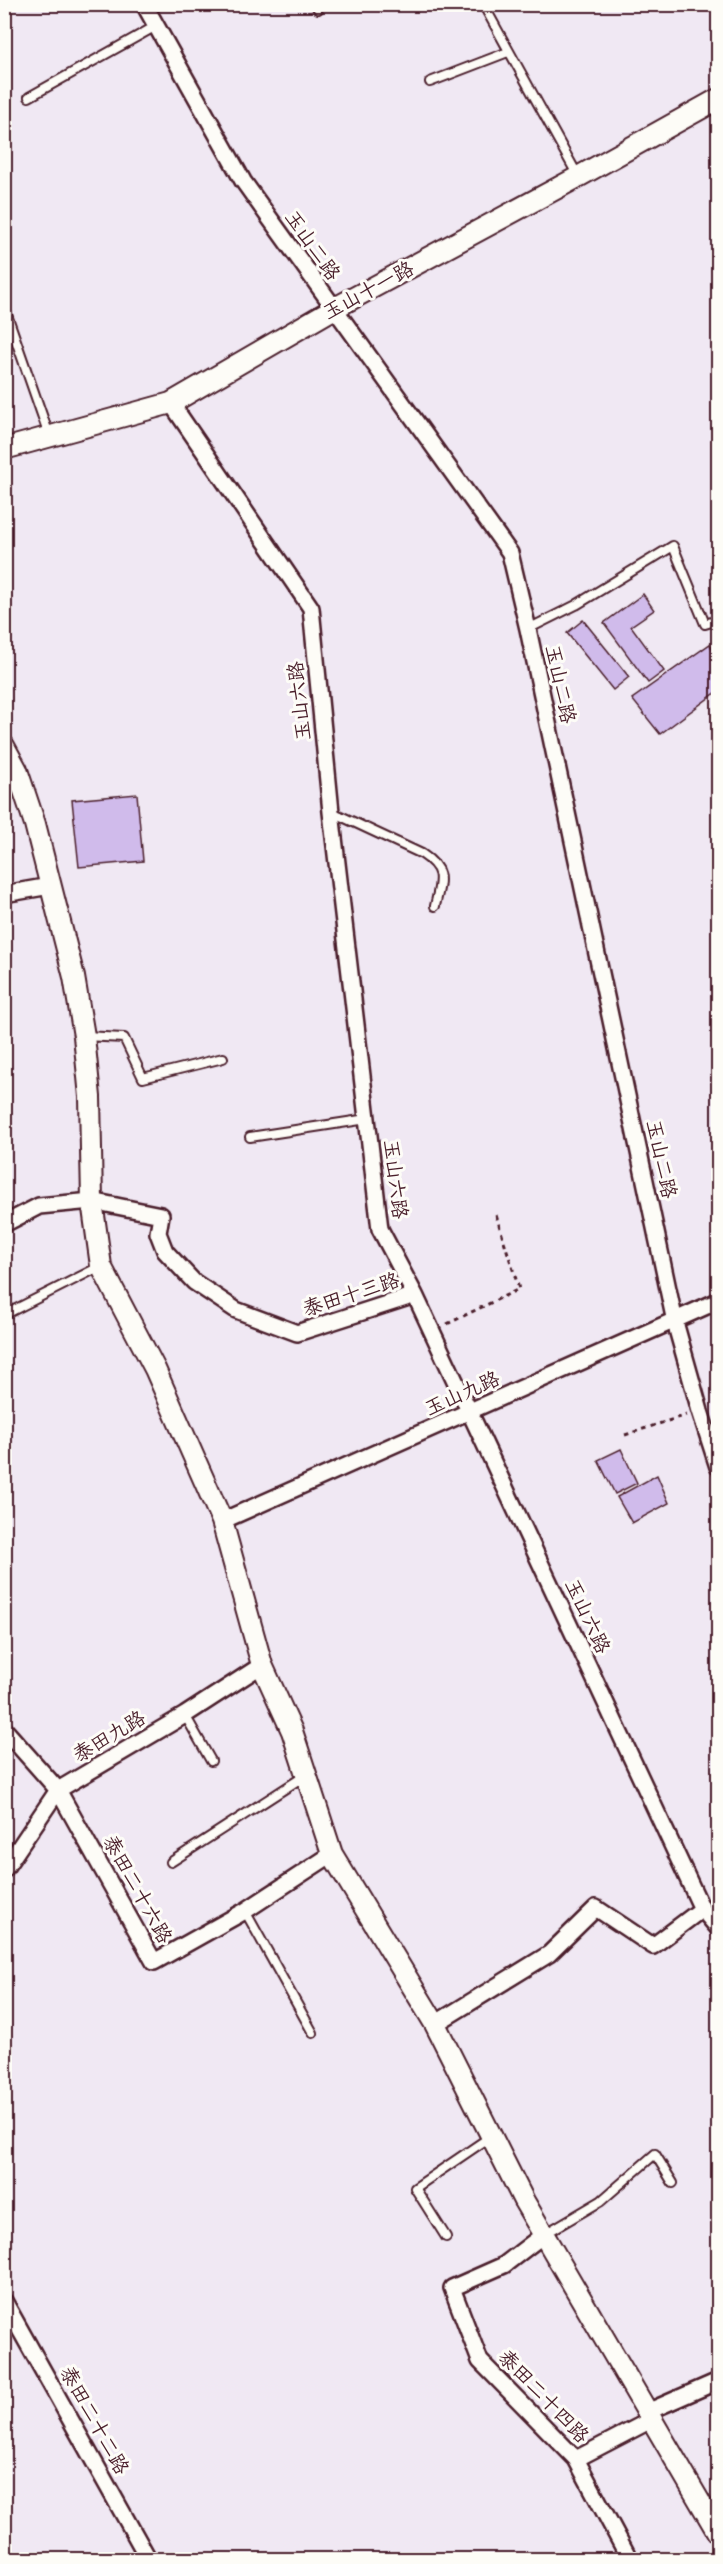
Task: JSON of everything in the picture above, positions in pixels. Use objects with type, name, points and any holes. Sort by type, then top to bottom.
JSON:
[{"type":"street","name":"玉山二路","points":[[144,4],[243,181],[510,553],[528,628],[675,1322],[718,1467]]},
{"type":"street","name":"玉山十一路","points":[[4,449],[171,403],[333,309],[579,177],[718,99]]},
{"type":"street","name":"玉山六路","points":[[171,403],[311,608],[331,812],[380,1229],[415,1295],[430,1332],[470,1412],[702,1909],[718,1928]]},
{"type":"street","points":[[4,746],[17,770],[24,792],[74,977],[84,1036],[90,1097],[92,1201],[101,1266],[154,1369],[222,1521],[262,1665],[292,1731],[332,1854],[435,2024],[490,2137],[543,2235],[718,2533]]},
{"type":"street","points":[[4,894],[50,886]]},
{"type":"street","name":"泰田十三路","points":[[4,1224],[39,1206],[92,1201],[160,1215],[158,1233],[165,1251],[194,1282],[237,1310],[297,1333],[415,1295]]},
{"type":"street","name":"玉山九路","points":[[222,1521],[718,1301]]},
{"type":"street","name":"泰田九路","points":[[4,1870],[58,1790],[185,1715],[262,1665]]},
{"type":"street","name":"泰田二十六路","points":[[4,1729],[58,1790],[154,1962],[245,1911],[332,1854]]},
{"type":"street","points":[[435,2024],[549,1954],[596,1908],[653,1946],[702,1909]]},
{"type":"street","name":"泰田二十四路","points":[[543,2235],[504,2265],[452,2288],[480,2361],[576,2460],[630,2559]]},
{"type":"street","name":"泰田二十二路","points":[[4,2301],[148,2559]]},
{"type":"street","points":[[576,2460],[649,2416],[718,2381]]},
{"type":"lane","points":[[483,4],[579,177]]},
{"type":"lane","points":[[29,97],[156,26]]},
{"type":"lane","points":[[430,82],[508,52]]},
{"type":"lane","points":[[4,306],[50,437]]},
{"type":"lane","points":[[528,628],[576,605],[674,546],[705,624],[718,620]]},
{"type":"lane","points":[[331,812],[422,854],[434,862],[442,878],[435,906]]},
{"type":"lane","points":[[84,1036],[124,1038],[143,1078],[223,1058]]},
{"type":"lane","points":[[250,1137],[367,1119]]},
{"type":"lane","points":[[4,1315],[101,1266]]},
{"type":"lane","points":[[185,1715],[211,1761]]},
{"type":"lane","points":[[171,1862],[307,1775]]},
{"type":"lane","points":[[245,1911],[313,2033]]},
{"type":"lane","points":[[446,2237],[415,2188],[490,2137]]},
{"type":"lane","points":[[543,2235],[600,2201],[655,2154],[673,2183]]},
{"type":"path","points":[[430,1332],[519,1288],[496,1215]]},
{"type":"path","points":[[625,1435],[700,1411]]},
{"type":"building","points":[[643,594],[654,610],[631,626],[664,671],[648,683],[604,623]]},
{"type":"building","points":[[583,620],[629,677],[613,690],[567,633]]},
{"type":"building","points":[[710,644],[718,663],[718,691],[660,734],[632,699]]},
{"type":"building","points":[[137,794],[143,861],[79,867],[72,800]]},
{"type":"building","points":[[621,1449],[637,1483],[615,1494],[598,1460]]},
{"type":"building","points":[[657,1475],[669,1503],[632,1523],[617,1497]]}]
